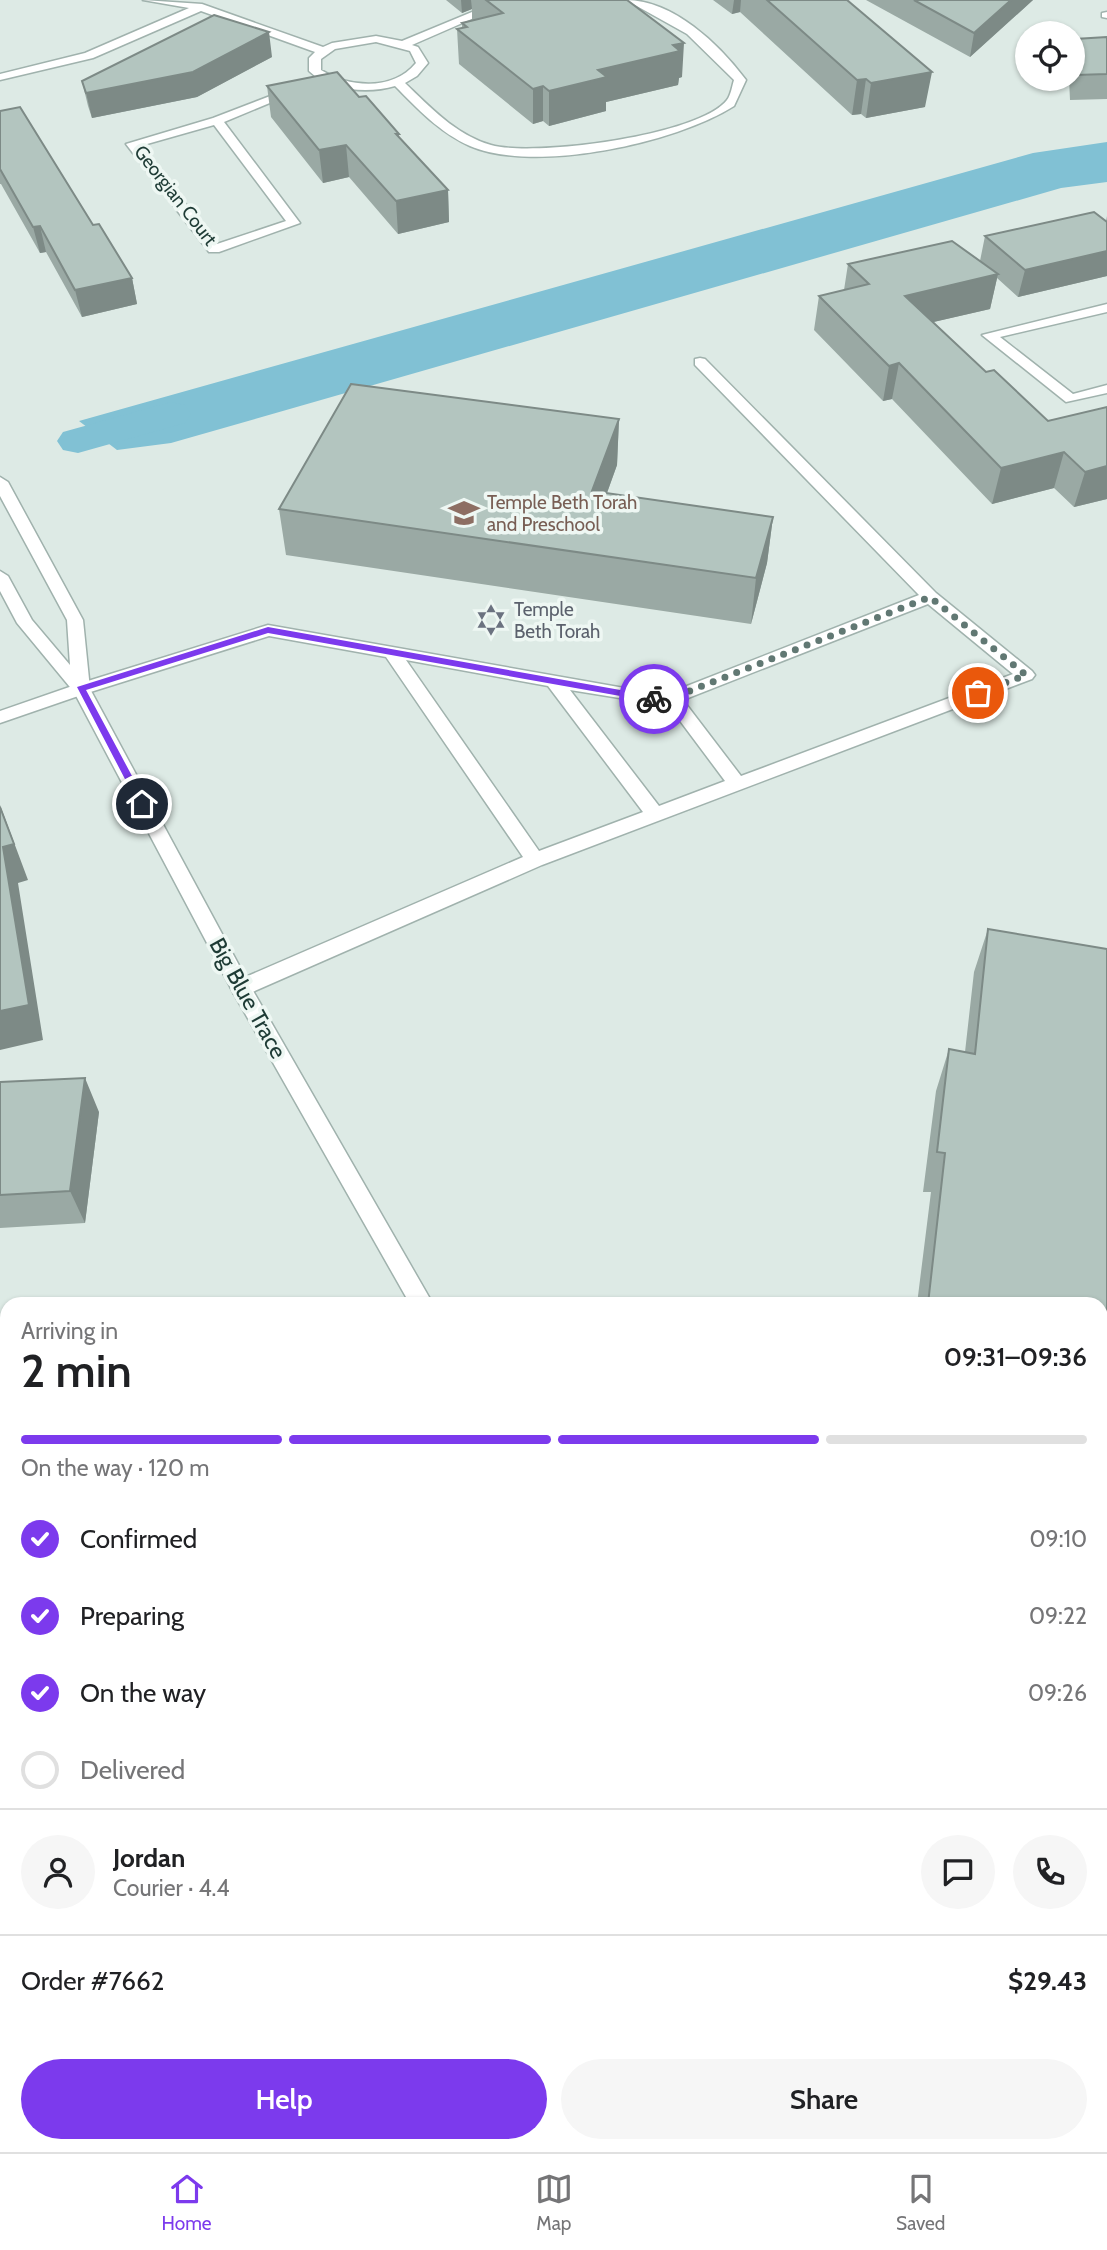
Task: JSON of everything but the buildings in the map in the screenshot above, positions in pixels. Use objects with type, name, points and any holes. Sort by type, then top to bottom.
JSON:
[{"type":"street","points":[[404,44],[510,0]]},
{"type":"street","points":[[397,82],[451,133],[493,149],[547,154],[599,147],[701,122],[732,103],[740,80],[723,58],[654,7],[631,0]]},
{"type":"street","points":[[153,2],[198,3],[321,51],[360,40],[404,44],[414,49],[422,63],[409,77],[397,82],[365,86],[323,78],[313,65],[321,51]]},
{"type":"street","points":[[0,77],[89,56],[198,3]]},
{"type":"street","name":"Georgian Court","points":[[217,121],[294,223],[214,249],[132,144],[217,121],[323,78]]},
{"type":"street","points":[[1107,308],[989,335],[1071,399],[1107,389]]},
{"type":"street","points":[[241,988],[535,860],[1026,675],[930,597],[700,362]]},
{"type":"street","name":"Big Blue Trace","points":[[0,482],[75,620],[81,689]]},
{"type":"street","name":"Big Blue Trace","points":[[0,576],[24,623],[81,689],[241,988],[418,1297]]},
{"type":"street","points":[[0,717],[268,630],[664,701],[930,597]]},
{"type":"street","points":[[392,652],[535,860]]},
{"type":"street","points":[[554,681],[655,815]]},
{"type":"street","points":[[672,698],[737,784]]},
{"type":"water","points":[[1107,142],[1107,182],[1061,188],[171,443],[117,450],[79,421],[1033,153]]},
{"type":"waterway","points":[[78,441],[171,414]]},
{"type":"way so far","points":[[654,699],[664,701],[930,597],[1026,675],[978,693]]},
{"type":"place","name":"Temple Beth Torah and Preschool","points":[[464,513]]},
{"type":"place","name":"Temple Beth Torah","points":[[491,620]]},
{"type":"route","points":[[142,804],[81,689],[268,630],[654,699]]}]
